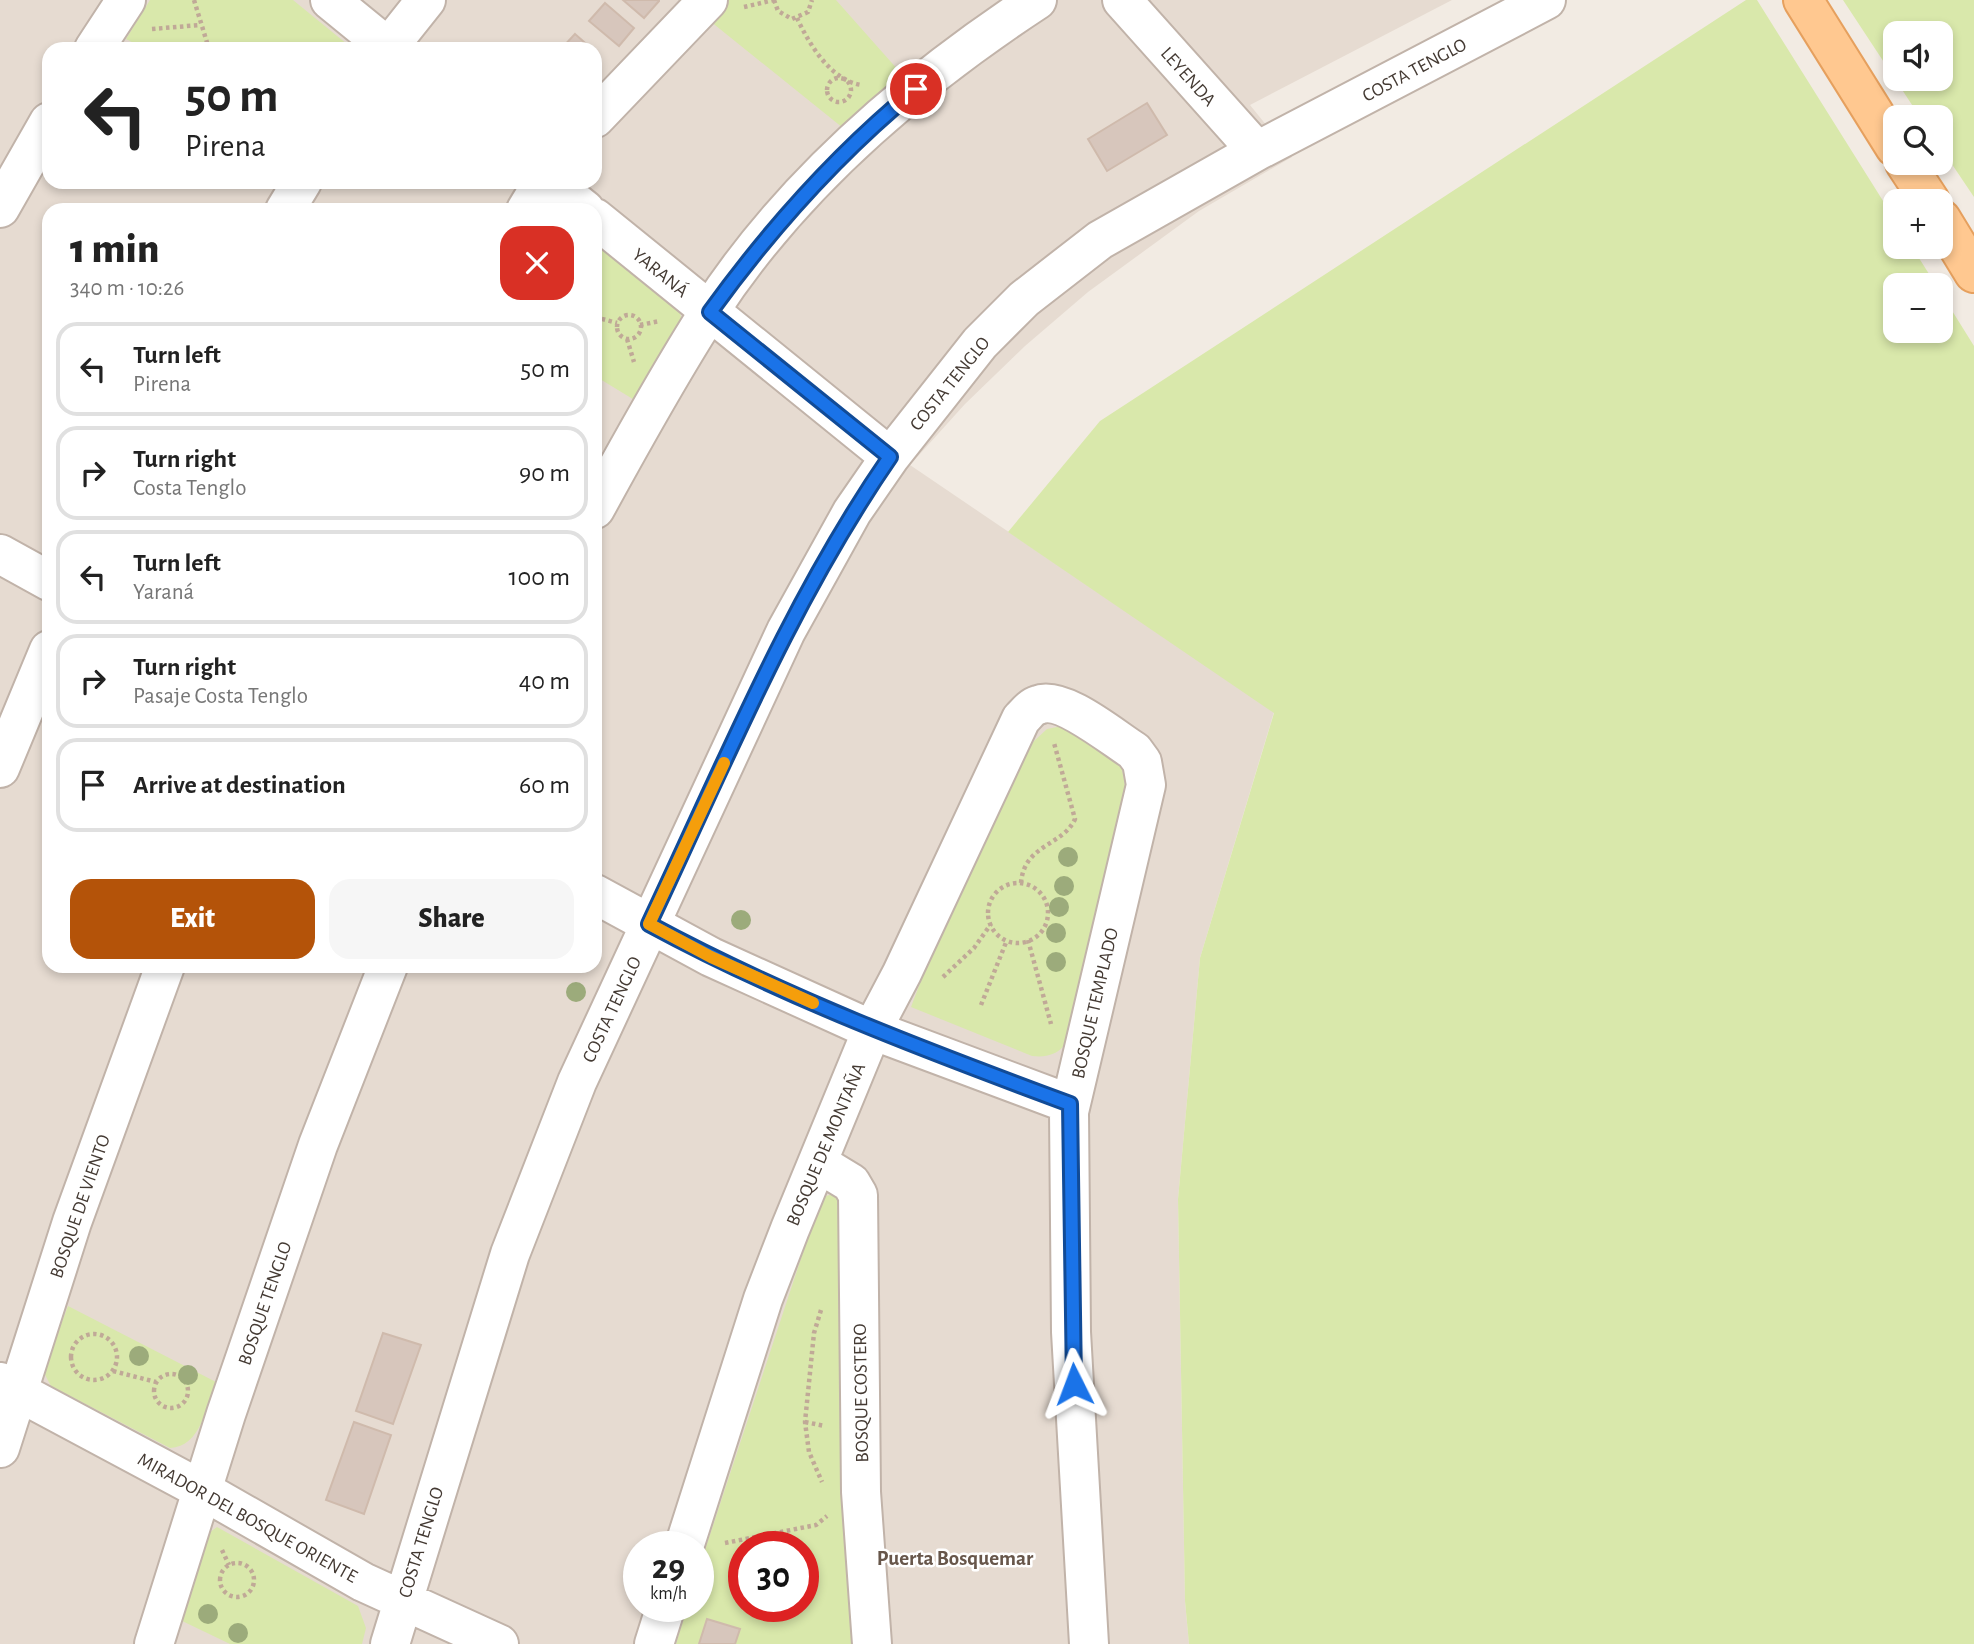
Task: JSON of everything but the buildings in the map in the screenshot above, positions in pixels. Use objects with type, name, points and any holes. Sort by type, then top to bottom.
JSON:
[{"type":"main road","points":[[1803,0],[1883,128]]},
{"type":"main road","points":[[1953,239],[1974,273]]},
{"type":"street","points":[[330,0],[380,42]]},
{"type":"street","points":[[393,42],[426,0]]},
{"type":"street","points":[[602,111],[708,0]]},
{"type":"street","points":[[602,497],[710,312],[750,257],[793,205],[853,143],[916,89],[987,33],[1037,0]]},
{"type":"street","name":"LEYENDA","points":[[1122,0],[1257,151]]},
{"type":"street","name":"COSTA TENGLO","points":[[390,1644],[510,1254],[577,1082],[786,631],[852,512],[890,457],[972,352],[1024,299],[1116,229],[1257,151],[1546,0]]},
{"type":"street","points":[[99,42],[122,6]]},
{"type":"street","points":[[0,208],[42,134]]},
{"type":"street","points":[[559,189],[576,203]]},
{"type":"street","name":"YARANÁ","points":[[602,224],[890,457]]},
{"type":"street","points":[[0,554],[42,578]]},
{"type":"street","points":[[0,768],[42,667]]},
{"type":"street","name":"BOSQUE TEMPLADO","points":[[1021,719],[1038,705],[1050,702],[1064,706],[1134,751],[1142,762],[1146,785],[1070,1104],[1071,1332],[1089,1644]]},
{"type":"street","name":"BOSQUE DE MONTAÑA","points":[[705,1531],[762,1299],[872,1030],[902,973],[1021,719]]},
{"type":"street","points":[[602,898],[711,957],[872,1030],[1070,1104]]},
{"type":"street","name":"BOSQUE DE VIENTO","points":[[0,1448],[8,1387],[72,1222],[161,973]]},
{"type":"street","name":"BOSQUE TENGLO","points":[[154,1644],[202,1490],[318,1145],[385,973]]},
{"type":"street","name":"BOSQUE COSTERO","points":[[818,1163],[851,1183],[858,1195],[862,1510],[872,1644]]},
{"type":"street","name":"MIRADOR DEL BOSQUE ORIENTE","points":[[8,1387],[202,1490],[363,1582],[499,1644]]},
{"type":"street","points":[[654,1644],[661,1622]]},
{"type":"path","points":[[194,0],[206,42]]},
{"type":"path","points":[[774,0],[782,15],[797,18],[808,12],[812,0]]},
{"type":"path","points":[[122,6],[139,25],[158,30],[200,25]]},
{"type":"path","points":[[797,18],[809,40],[844,79],[850,87],[848,97],[834,101],[827,93],[829,83],[844,79],[859,84],[916,89]]},
{"type":"path","points":[[631,315],[639,321],[639,332],[635,338],[623,338],[617,331],[617,323],[623,316],[631,315]]},
{"type":"path","points":[[602,319],[617,323]]},
{"type":"path","points":[[1021,883],[1024,869],[1031,857],[1044,845],[1067,831],[1075,819],[1054,740]]},
{"type":"path","points":[[1021,883],[1039,891],[1048,909],[1044,928],[1028,940],[1007,940],[997,934],[991,924],[989,910],[993,898],[1002,888],[1021,883]]},
{"type":"path","points":[[939,981],[974,948],[991,924]]},
{"type":"path","points":[[981,1005],[1007,940]]},
{"type":"path","points":[[1028,940],[1054,1037]]},
{"type":"path","points":[[113,1370],[117,1354],[109,1339],[99,1335],[87,1335],[74,1346],[72,1363],[82,1376],[98,1380],[113,1370],[156,1382]]},
{"type":"path","points":[[165,1374],[176,1374],[188,1385],[188,1397],[180,1406],[161,1405],[155,1394],[156,1382],[165,1374]]},
{"type":"path","points":[[714,1543],[816,1525],[830,1513],[862,1510]]},
{"type":"path","points":[[239,1563],[251,1572],[253,1586],[242,1596],[232,1597],[221,1587],[220,1577],[229,1565],[239,1563]]},
{"type":"shaded area","points":[[0,0],[1452,0],[1250,105],[1292,157],[1199,211],[1088,292],[1025,346],[965,404],[910,465],[1274,712],[1200,958],[1178,1199],[1185,1601],[1189,1644],[0,1644]]},
{"type":"green space","points":[[150,0],[293,0],[344,42],[132,42],[126,39]]},
{"type":"green space","points":[[722,0],[836,0],[907,80],[848,132],[705,17]]},
{"type":"green space","points":[[1746,0],[1757,0],[1883,201],[1883,259],[1920,259],[1928,273],[1883,273],[1883,343],[1953,343],[1953,312],[1974,346],[1974,1644],[1189,1644],[1185,1601],[1178,1199],[1200,958],[1274,713],[1008,532],[1100,421]]},
{"type":"green space","points":[[1843,0],[1974,0],[1974,197],[1953,166],[1953,105],[1912,105],[1903,91],[1953,91],[1953,21],[1883,21],[1883,61]]},
{"type":"green space","points":[[602,250],[680,313],[682,321],[641,404],[602,380]]},
{"type":"green space","points":[[1067,725],[1121,764],[1125,785],[1068,1040],[1053,1054],[1032,1056],[911,1007],[939,933],[1033,742],[1047,729]]},
{"type":"green space","points":[[840,1192],[862,1644],[676,1644],[683,1622],[714,1622],[714,1531],[711,1531],[815,1216],[826,1196]]},
{"type":"green space","points":[[68,1306],[216,1382],[206,1413],[196,1433],[189,1440],[181,1446],[170,1448],[51,1386],[43,1371]]},
{"type":"green space","points":[[217,1527],[358,1606],[366,1628],[362,1644],[230,1644],[178,1619],[206,1535]]},
{"type":"slow traffic","points":[[724,763],[649,924],[711,957],[813,1003]]},
{"type":"district","name":"Puerta Bosquemar","points":[[955,1558]]},
{"type":"route","points":[[916,89],[853,143],[793,205],[750,257],[710,312],[890,457],[852,512],[786,631],[649,924],[711,957],[872,1030],[1070,1104],[1068,1136],[1074,1384]]}]
